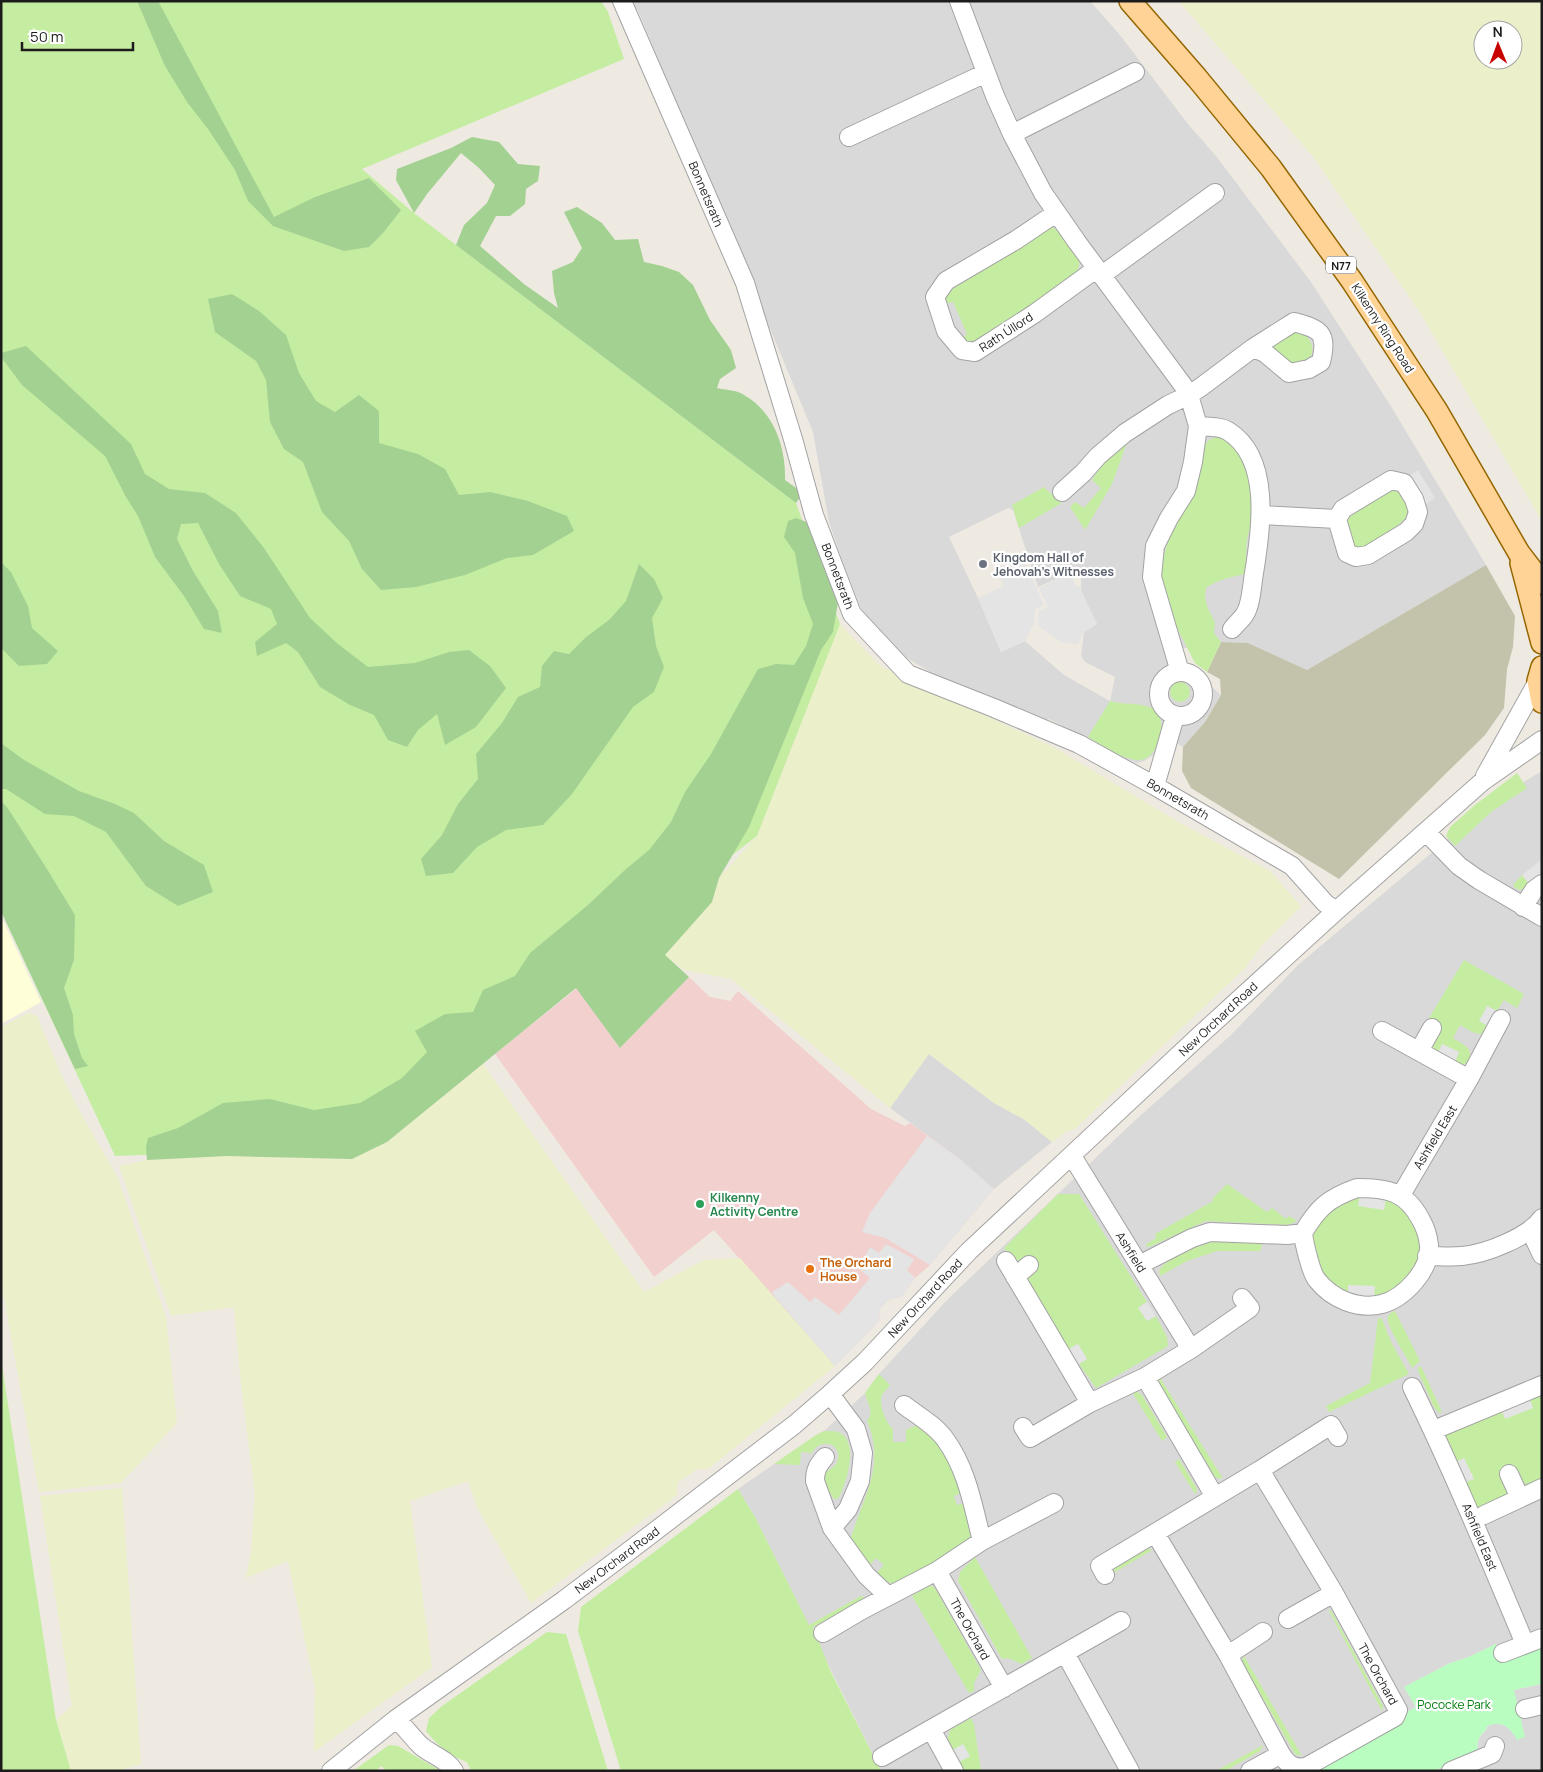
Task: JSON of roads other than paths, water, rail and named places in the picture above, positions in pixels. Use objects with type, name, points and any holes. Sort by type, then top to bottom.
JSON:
[{"type":"main road","name":"Kilkenny Ring Road","points":[[1130,1],[1197,78],[1271,168],[1352,281],[1436,411],[1518,553],[1542,583]]},
{"type":"main road","name":"Kilkenny Ring Road","points":[[1518,553],[1542,642]]},
{"type":"street","name":"Bonnetsrath","points":[[622,1],[745,283],[793,439],[814,515],[852,614],[908,674],[1080,744],[1292,866],[1327,906],[1336,911]]},
{"type":"street","points":[[959,1],[986,73],[1012,134],[1043,193],[1189,395],[1198,426],[1193,462],[1186,491],[1169,518],[1155,546],[1152,577],[1180,672]]},
{"type":"street","points":[[1012,134],[1135,72]]},
{"type":"street","points":[[849,137],[986,73]]},
{"type":"street","name":"Rath Úllord","points":[[1056,213],[1016,240],[946,280],[935,296],[946,331],[962,350],[975,352],[1215,194]]},
{"type":"street","points":[[1062,492],[1098,456],[1126,433],[1168,405],[1189,395],[1253,348]]},
{"type":"street","points":[[1198,426],[1227,430],[1242,444],[1256,470],[1260,493],[1261,515],[1257,555],[1246,614],[1232,629]]},
{"type":"street","points":[[1391,480],[1404,483],[1414,499],[1418,512],[1414,524],[1406,532],[1368,556],[1356,557],[1347,553],[1336,519],[1342,508],[1391,480]]},
{"type":"street","points":[[1261,515],[1336,519]]},
{"type":"street","points":[[1180,672],[1188,673],[1200,682],[1203,697],[1201,704],[1196,710],[1182,716],[1175,716],[1163,708],[1159,694],[1163,682],[1174,673],[1180,672]]},
{"type":"street","name":"New Orchard Road","points":[[1483,781],[1541,677]]},
{"type":"street","points":[[1155,786],[1175,716]]},
{"type":"street","name":"New Orchard Road","points":[[331,1771],[396,1719],[602,1571],[794,1425],[871,1356],[969,1251],[1199,1036],[1483,781],[1542,740]]},
{"type":"street","points":[[1426,832],[1460,866],[1479,880],[1542,917]]},
{"type":"street","points":[[1523,907],[1534,890],[1542,884]]},
{"type":"street","name":"Ashfield East","points":[[1400,1195],[1469,1079],[1501,1019]]},
{"type":"street","points":[[1419,1051],[1432,1028]]},
{"type":"street","points":[[1382,1030],[1469,1079]]},
{"type":"street","name":"Ashfield","points":[[1072,1156],[1191,1349]]},
{"type":"street","points":[[1357,1188],[1377,1188],[1391,1190],[1409,1202],[1424,1225],[1429,1246],[1424,1266],[1407,1289],[1382,1304],[1371,1306],[1348,1303],[1335,1297],[1316,1279],[1302,1233],[1321,1207],[1338,1194],[1357,1188]]},
{"type":"street","points":[[1427,1256],[1472,1255],[1501,1244],[1536,1224],[1542,1254]]},
{"type":"street","points":[[1139,1265],[1192,1238],[1210,1232],[1302,1233]]},
{"type":"street","points":[[1006,1261],[1090,1402]]},
{"type":"street","points":[[1015,1277],[1029,1265]]},
{"type":"street","points":[[1023,1427],[1030,1438],[1090,1402],[1145,1377],[1191,1349],[1250,1308],[1242,1298]]},
{"type":"street","points":[[1145,1377],[1215,1497]]},
{"type":"street","points":[[1434,1430],[1542,1385]]},
{"type":"street","name":"Ashfield East","points":[[1412,1386],[1434,1430],[1525,1644]]},
{"type":"street","points":[[830,1394],[856,1429],[863,1453],[860,1481],[848,1509],[832,1528]]},
{"type":"street","points":[[904,1404],[945,1439],[959,1463],[969,1485],[982,1541]]},
{"type":"street","points":[[1106,1574],[1100,1566],[1331,1426],[1338,1437]]},
{"type":"street","points":[[825,1457],[818,1464],[815,1481],[832,1528],[866,1576],[888,1596]]},
{"type":"street","points":[[1260,1470],[1334,1593],[1288,1619]]},
{"type":"street","points":[[1509,1474],[1520,1498]]},
{"type":"street","name":"Ashfield East","points":[[1484,1515],[1542,1488]]},
{"type":"street","points":[[823,1634],[937,1570],[982,1541],[1054,1503]]},
{"type":"street","points":[[1155,1533],[1228,1655],[1262,1632]]},
{"type":"street","name":"The Orchard","points":[[937,1570],[1004,1688]]},
{"type":"street","name":"The Orchard","points":[[1228,1655],[1281,1754],[1291,1766],[1306,1767],[1395,1718],[1398,1710],[1334,1593]]},
{"type":"street","points":[[882,1757],[1122,1621]]},
{"type":"street","points":[[1503,1653],[1542,1638]]},
{"type":"street","points":[[1065,1653],[1130,1771]]},
{"type":"street","points":[[396,1719],[420,1744],[445,1761],[454,1771]]},
{"type":"street","points":[[931,1729],[954,1771]]},
{"type":"street","points":[[1451,1771],[1485,1758],[1492,1754],[1495,1746]]},
{"type":"street","points":[[1250,1771],[1281,1754]]},
{"type":"place","name":"Kingdom Hall of Jehovah's Witnesses","points":[[983,564]]},
{"type":"place","name":"Kilkenny Activity Centre","points":[[700,1204]]},
{"type":"place","name":"The Orchard House","points":[[810,1269]]},
{"type":"park label","name":"Pococke Park","points":[[1454,1704]]}]
